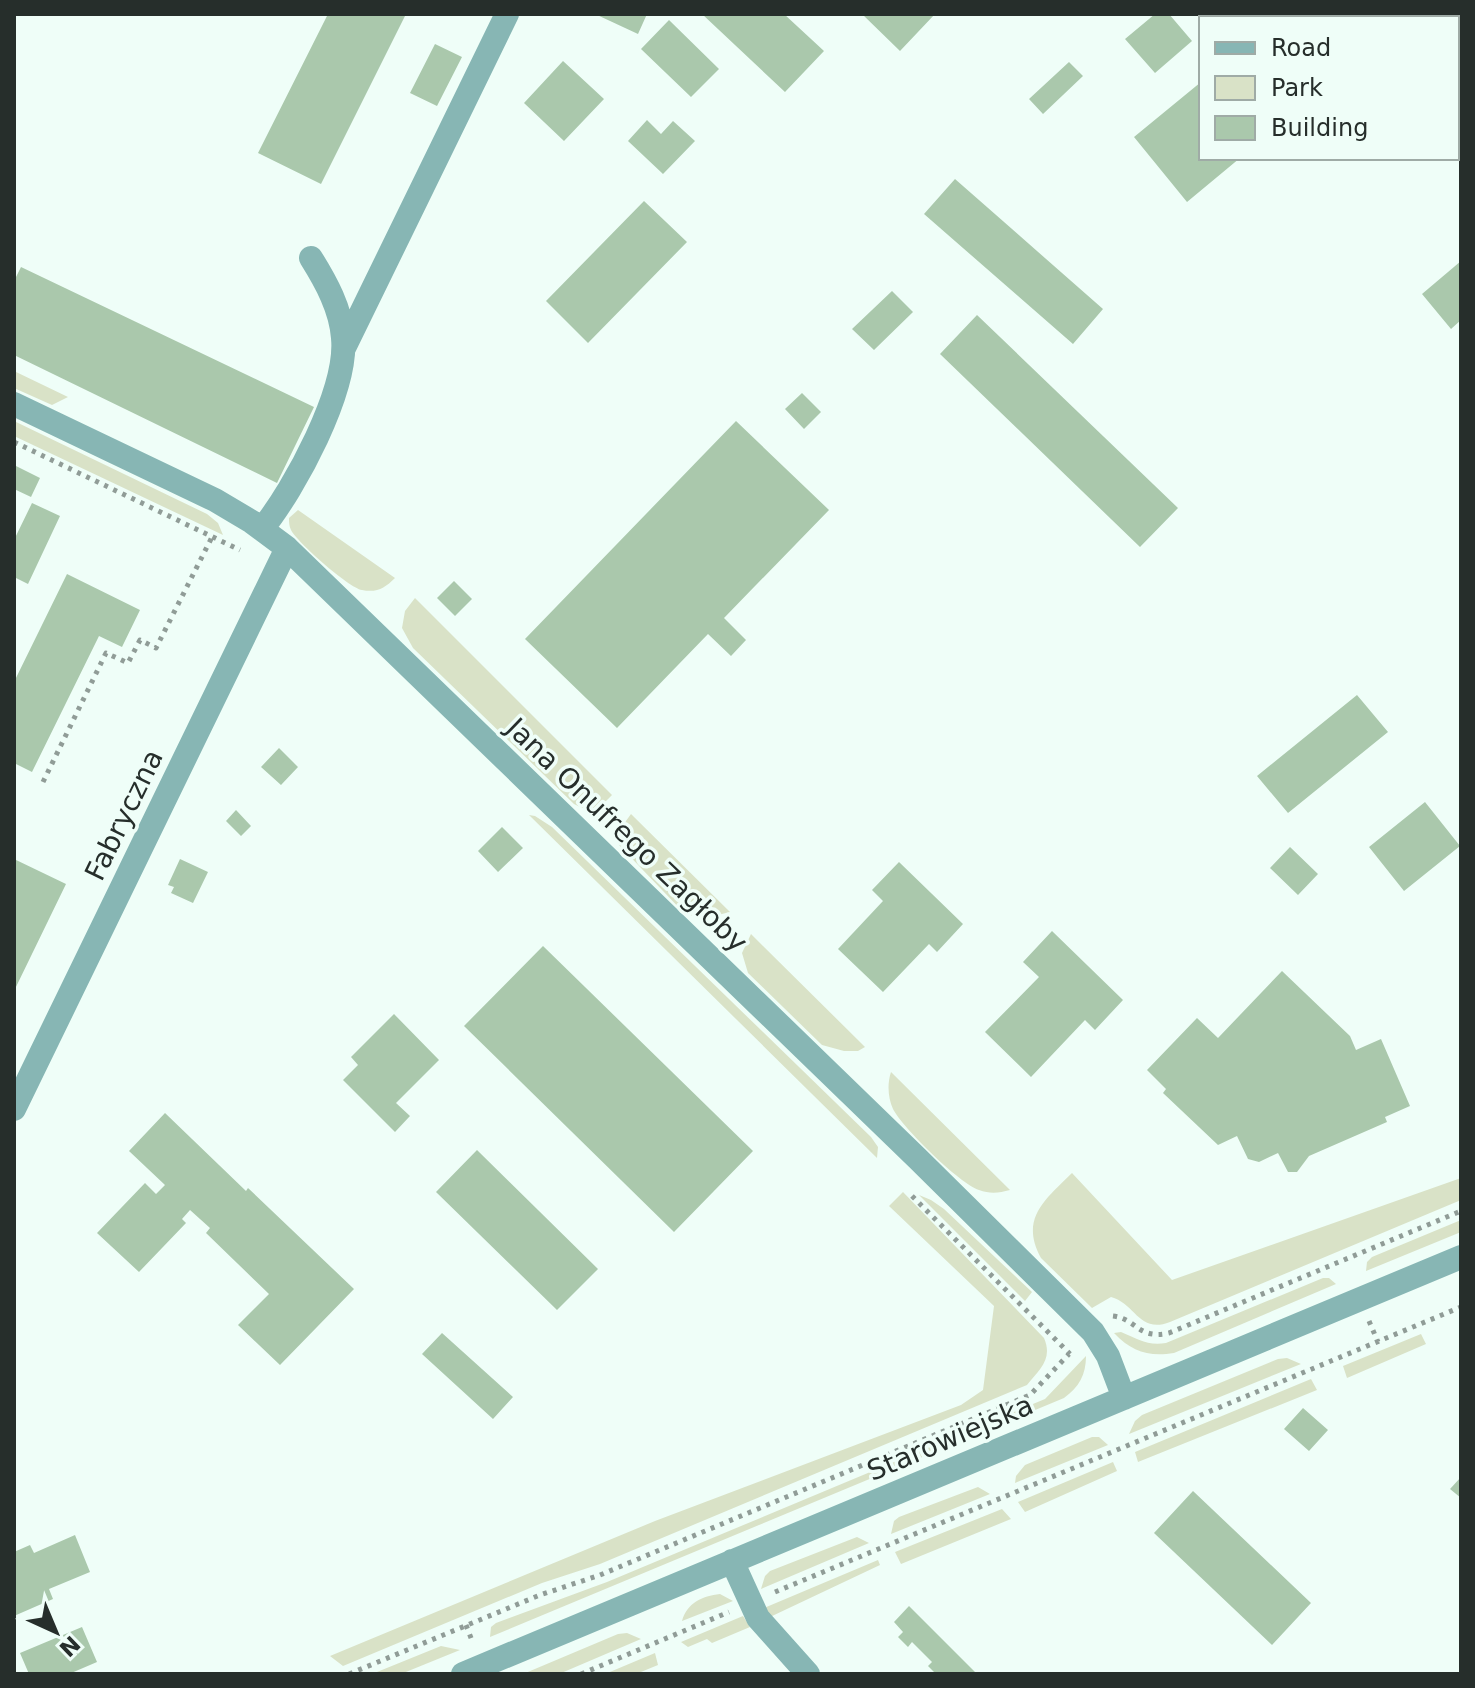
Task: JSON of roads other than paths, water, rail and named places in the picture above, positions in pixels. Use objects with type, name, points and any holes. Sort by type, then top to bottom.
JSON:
[{"type":"street","points":[[344,348],[507,14]]},
{"type":"street","points":[[262,529],[287,494],[327,413],[340,377],[343,334],[334,302],[311,258]]},
{"type":"street","name":"Jana Onufrego Zagłoby","points":[[14,404],[215,500],[287,548],[1093,1332],[1108,1356],[1124,1398]]},
{"type":"street","name":"Fabryczna","points":[[14,1109],[287,548]]},
{"type":"street","name":"Starowiejska","points":[[463,1674],[1461,1257]]},
{"type":"street","points":[[732,1561],[758,1618],[808,1674]]}]
